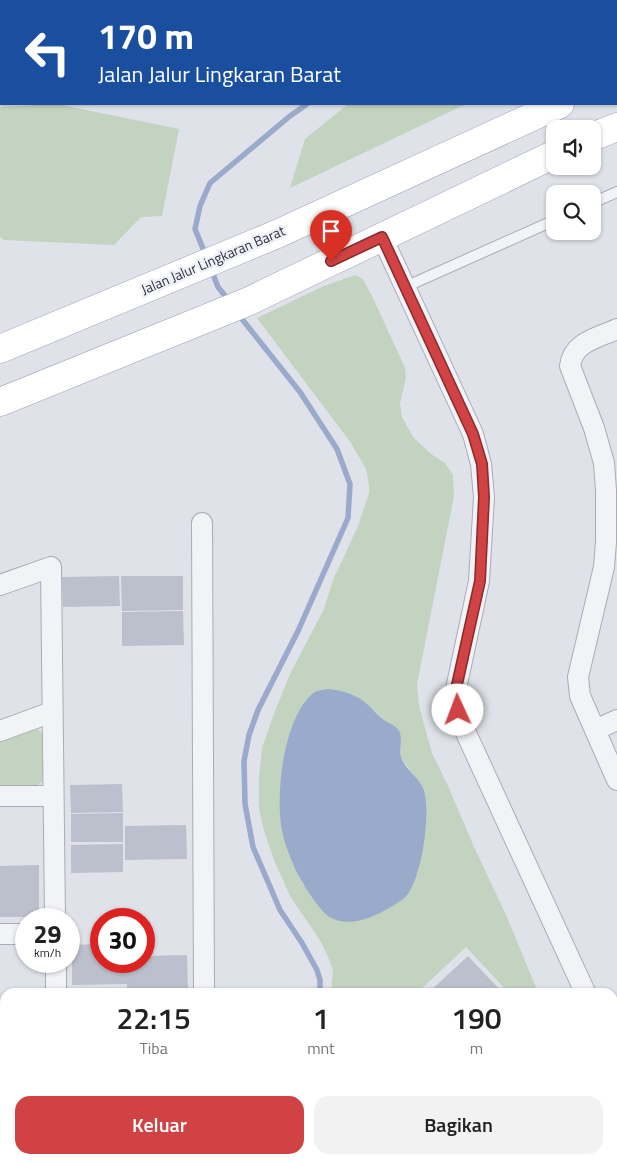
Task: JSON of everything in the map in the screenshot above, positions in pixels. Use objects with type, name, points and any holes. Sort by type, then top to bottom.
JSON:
[{"type":"main road","name":"Jalan Jalur Lingkaran Barat","points":[[0,349],[278,234],[558,105]]},
{"type":"main road","points":[[601,133],[617,127]]},
{"type":"main road","points":[[0,402],[247,302],[546,158]]},
{"type":"street","points":[[382,237],[473,434],[482,464],[484,497],[480,581],[456,689],[458,710],[466,733],[583,988]]},
{"type":"street","points":[[617,329],[578,347],[571,359],[572,372],[588,412],[611,460],[606,542],[609,586],[578,677],[580,696],[617,780]]},
{"type":"street","points":[[202,523],[204,988]]},
{"type":"street","points":[[0,585],[51,567],[55,908]]},
{"type":"street","points":[[0,731],[52,712]]},
{"type":"street","points":[[595,730],[617,720]]},
{"type":"street","points":[[0,796],[53,796]]},
{"type":"street","points":[[0,934],[15,934]]},
{"type":"street","points":[[56,973],[56,988]]},
{"type":"lane","points":[[601,199],[617,192]]},
{"type":"lane","points":[[405,287],[546,224]]},
{"type":"green space","points":[[62,105],[179,129],[162,216],[141,217],[114,245],[4,240],[0,237],[0,107]]},
{"type":"green space","points":[[347,105],[464,105],[290,188],[305,139]]},
{"type":"green space","points":[[355,275],[363,279],[405,368],[406,378],[400,403],[402,417],[413,437],[431,454],[445,463],[453,475],[454,496],[417,684],[419,706],[432,753],[506,915],[535,988],[504,988],[466,947],[422,988],[331,988],[333,970],[328,957],[321,942],[290,896],[274,860],[259,809],[259,778],[262,748],[291,672],[324,609],[333,580],[358,526],[369,493],[369,485],[366,469],[351,443],[257,318],[324,286]],"holes":[[[352,694],[367,704],[384,720],[394,726],[400,738],[401,757],[423,788],[425,796],[425,829],[418,872],[402,900],[385,911],[362,920],[303,885],[290,856],[283,834]]]},
{"type":"green space","points":[[34,728],[43,735],[43,781],[38,785],[0,786],[0,740]]},
{"type":"water","points":[[329,689],[354,695],[398,729],[401,737],[401,757],[405,765],[421,784],[426,798],[426,829],[420,864],[409,892],[402,900],[387,909],[371,917],[353,922],[332,919],[314,900],[292,861],[285,844],[280,820],[281,782],[287,741],[301,707],[313,693]]},
{"type":"building","points":[[119,576],[120,606],[63,607],[62,577]]},
{"type":"building","points":[[121,576],[183,576],[183,610],[122,611]]},
{"type":"building","points":[[183,611],[184,645],[122,646],[122,612]]},
{"type":"building","points":[[122,784],[123,812],[71,813],[70,785]]},
{"type":"building","points":[[123,813],[123,842],[71,842],[71,814]]},
{"type":"building","points":[[186,825],[187,859],[125,860],[125,826]]},
{"type":"building","points":[[123,844],[123,872],[71,873],[71,845]]},
{"type":"building","points":[[39,865],[39,908],[15,908],[15,917],[0,917],[0,866]]},
{"type":"building","points":[[90,944],[90,973],[155,973],[155,956],[187,955],[188,988],[127,988],[127,984],[72,985],[72,973],[80,973],[80,945]]},
{"type":"building","points":[[468,956],[498,988],[433,988]]},
{"type":"waterway","points":[[206,256],[195,229],[200,206],[210,183],[306,105]]},
{"type":"waterway","points":[[211,269],[218,287],[230,302]]},
{"type":"waterway","points":[[238,314],[300,392],[337,449],[350,484],[348,518],[298,631],[258,710],[249,735],[244,761],[245,804],[253,847],[280,910],[317,970],[320,988]]},
{"type":"route","points":[[331,261],[382,237],[473,434],[482,464],[484,497],[480,581],[456,689],[458,710]]}]
